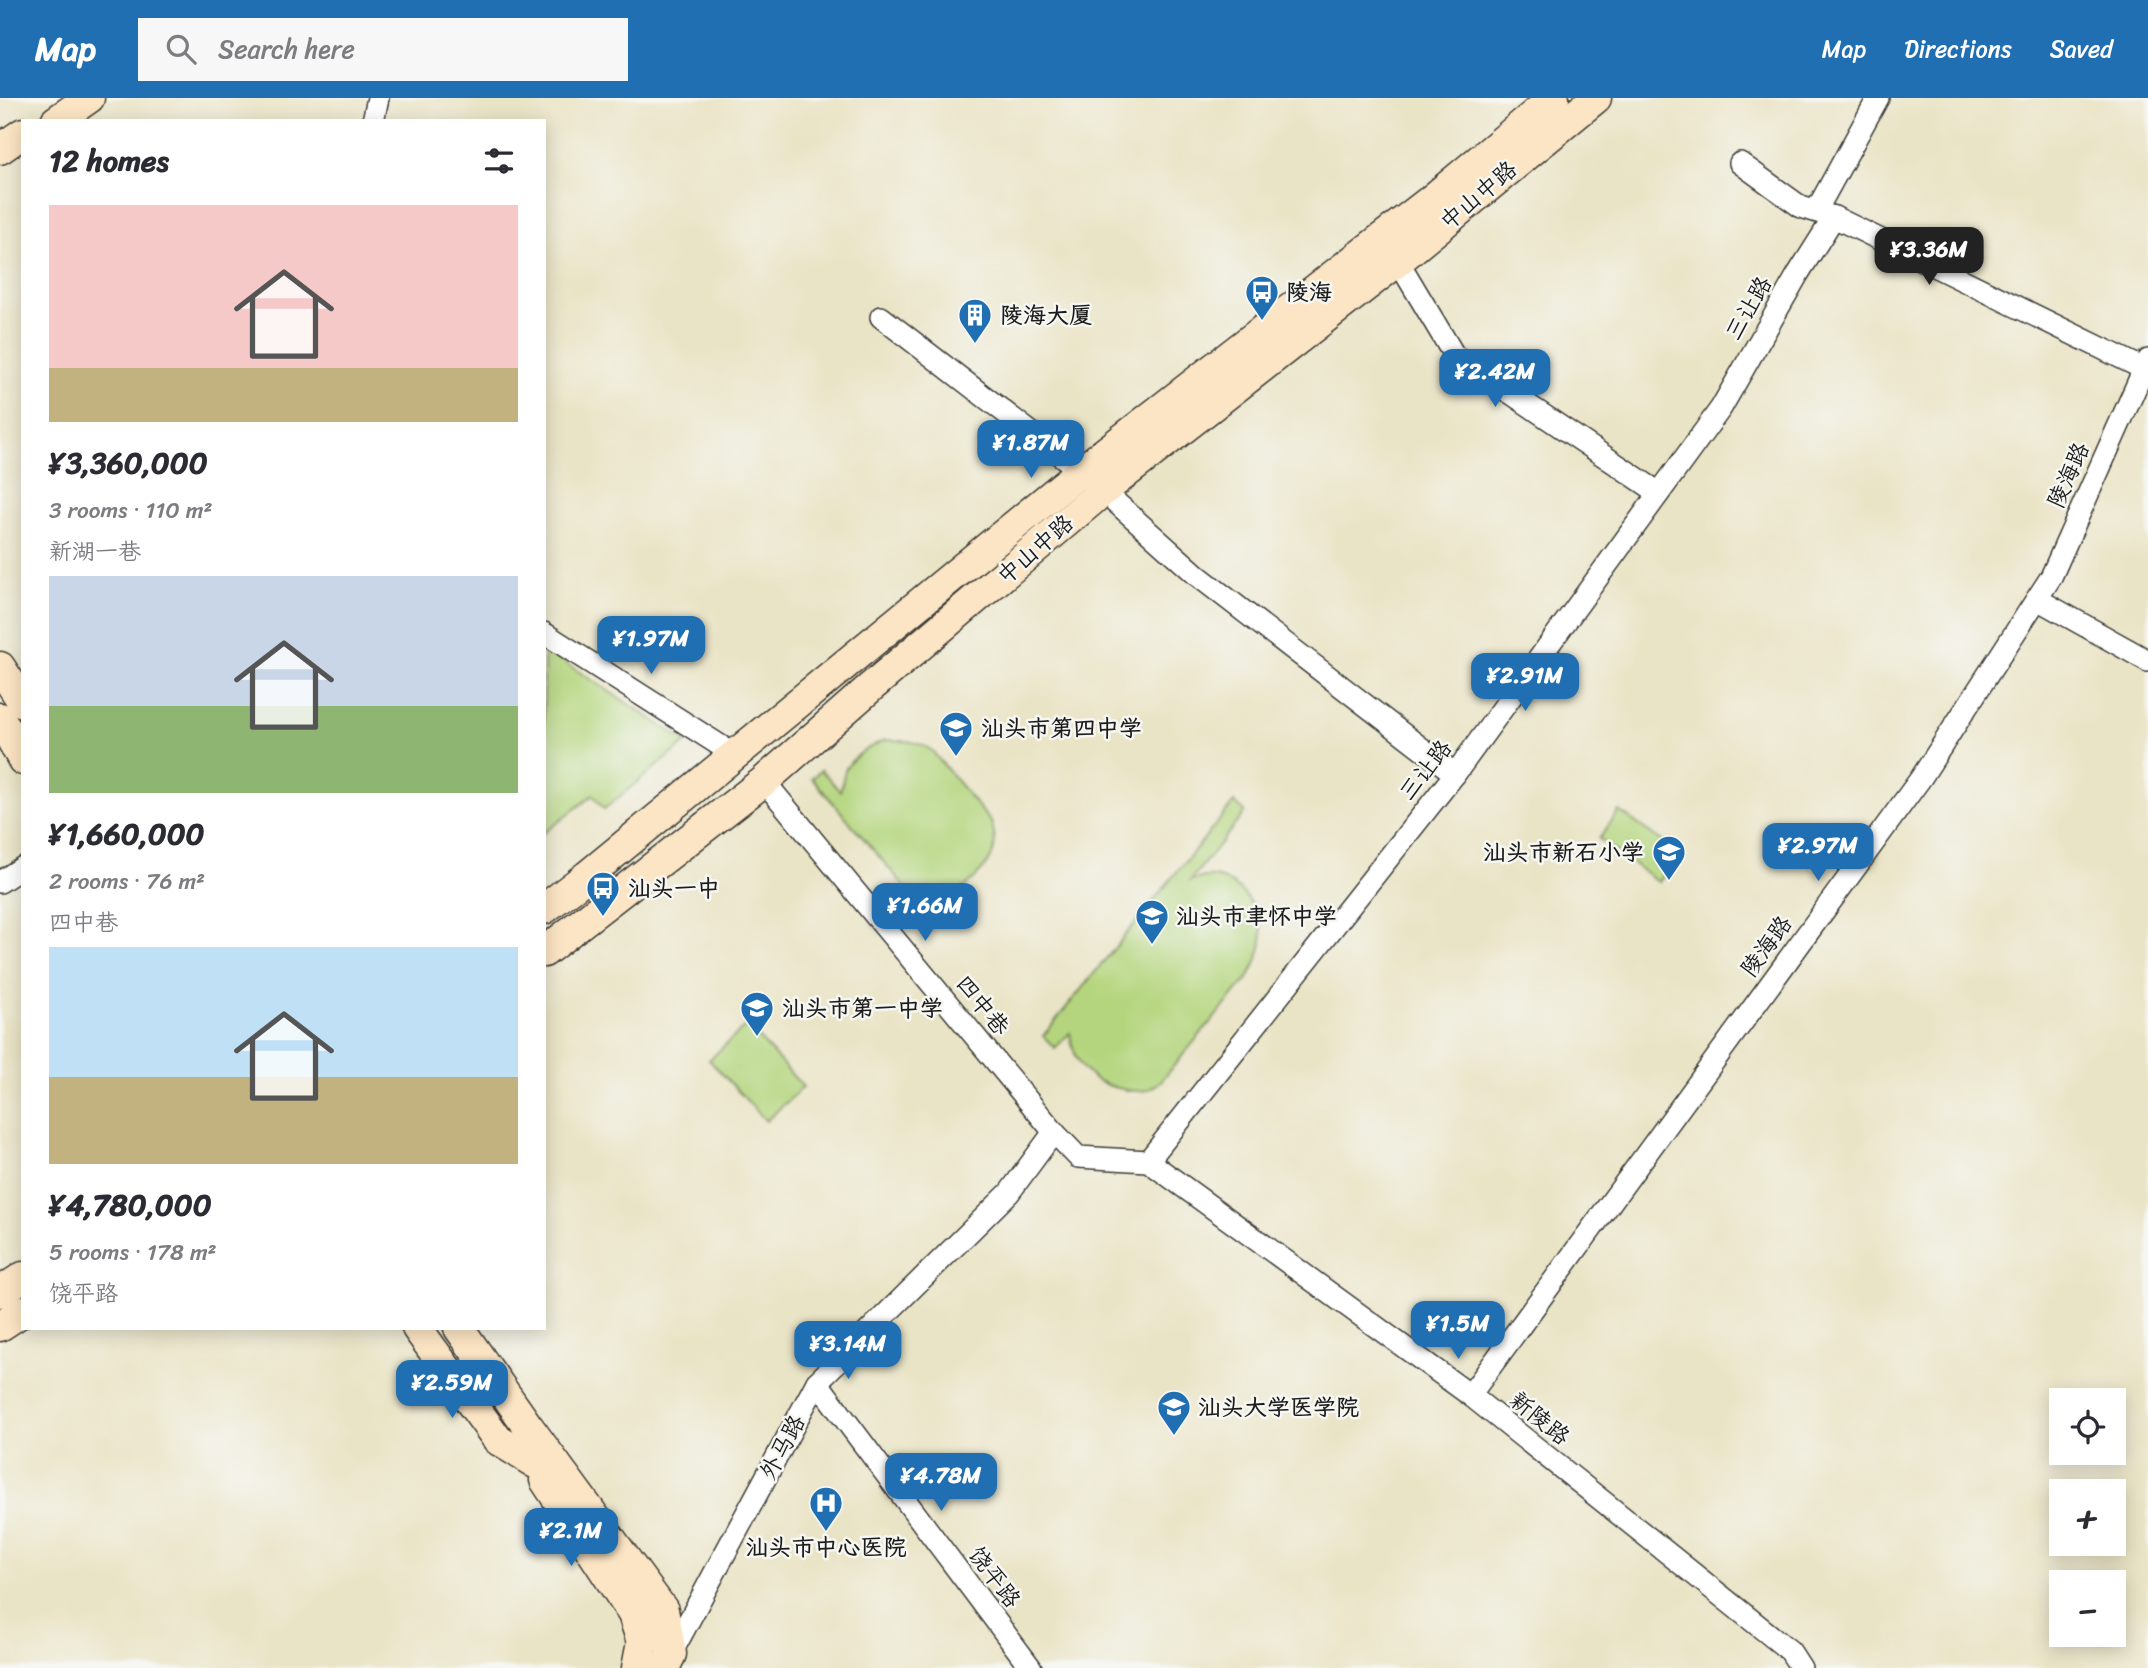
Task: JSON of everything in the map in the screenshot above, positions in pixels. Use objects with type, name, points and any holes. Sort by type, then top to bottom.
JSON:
[{"type":"main road","points":[[44,119],[73,98]]},
{"type":"main road","points":[[59,119],[89,98]]},
{"type":"main road","name":"中山中路","points":[[546,907],[1081,471],[1436,196],[1554,98]]},
{"type":"main road","name":"中山中路","points":[[546,950],[764,781],[1103,491],[1398,261],[1596,98]]},
{"type":"main road","points":[[0,149],[21,135]]},
{"type":"main road","points":[[0,160],[21,145]]},
{"type":"main road","points":[[9,679],[21,699]]},
{"type":"main road","points":[[0,709],[21,735]]},
{"type":"main road","points":[[0,718],[21,756]]},
{"type":"main road","points":[[0,1292],[21,1279]]},
{"type":"main road","points":[[0,1326],[21,1312]]},
{"type":"main road","points":[[418,1330],[498,1440],[541,1457]]},
{"type":"main road","points":[[444,1330],[663,1610],[668,1661]]},
{"type":"main road","points":[[460,1330],[521,1429]]},
{"type":"main road","points":[[481,1330],[540,1415],[541,1457],[633,1614],[642,1642],[637,1668]]},
{"type":"street","points":[[373,119],[378,98]]},
{"type":"street","name":"三让路","points":[[1148,1161],[1455,774],[1721,408],[1798,274],[1878,98]]},
{"type":"street","points":[[1740,163],[1801,206],[1825,214],[2146,364]]},
{"type":"street","points":[[1398,261],[1454,355],[1659,493]]},
{"type":"street","points":[[881,317],[1081,471],[1198,576],[1455,774]]},
{"type":"street","name":"陵海路","points":[[1470,1395],[1921,778],[2051,577],[2146,364]]},
{"type":"street","points":[[2037,599],[2148,661]]},
{"type":"street","points":[[546,634],[735,755]]},
{"type":"street","name":"四中巷","points":[[764,781],[1054,1132]]},
{"type":"street","points":[[0,882],[21,868]]},
{"type":"street","points":[[1054,1132],[1078,1157],[1148,1161]]},
{"type":"street","name":"外马路","points":[[668,1661],[817,1382],[1009,1193],[1054,1132]]},
{"type":"street","name":"新陵路","points":[[1148,1161],[1470,1395],[1790,1651],[1801,1668]]},
{"type":"street","name":"饶平路","points":[[817,1382],[1031,1668]]},
{"type":"green space","points":[[546,650],[687,742],[604,809],[593,795],[546,831]]},
{"type":"green space","points":[[885,740],[916,743],[927,747],[991,822],[995,842],[987,864],[967,885],[951,894],[911,894],[812,778],[821,770],[840,791],[845,770],[850,763],[864,751]]},
{"type":"green space","points":[[1234,802],[1245,812],[1190,881],[1206,877],[1222,879],[1241,891],[1254,909],[1262,931],[1262,941],[1249,977],[1156,1085],[1136,1091],[1098,1081],[1084,1070],[1079,1062],[1070,1033],[1055,1048],[1043,1036]]},
{"type":"green space","points":[[1619,811],[1679,853],[1659,882],[1599,839]]},
{"type":"green space","points":[[747,1025],[803,1087],[766,1121],[709,1060]]},
{"type":"place","name":"陵海","points":[[1262,322]]},
{"type":"place","name":"陵海大厦","points":[[975,345]]},
{"type":"place","name":"汕头市第四中学","points":[[956,758]]},
{"type":"place","name":"汕头市新石小学","points":[[1669,882]]},
{"type":"place","name":"汕头一中","points":[[603,918]]},
{"type":"place","name":"汕头市聿怀中学","points":[[1152,946]]},
{"type":"place","name":"汕头市第一中学","points":[[757,1038]]},
{"type":"place","name":"汕头大学医学院","points":[[1174,1437]]},
{"type":"place","name":"汕头市中心医院","points":[[826,1533]]}]
